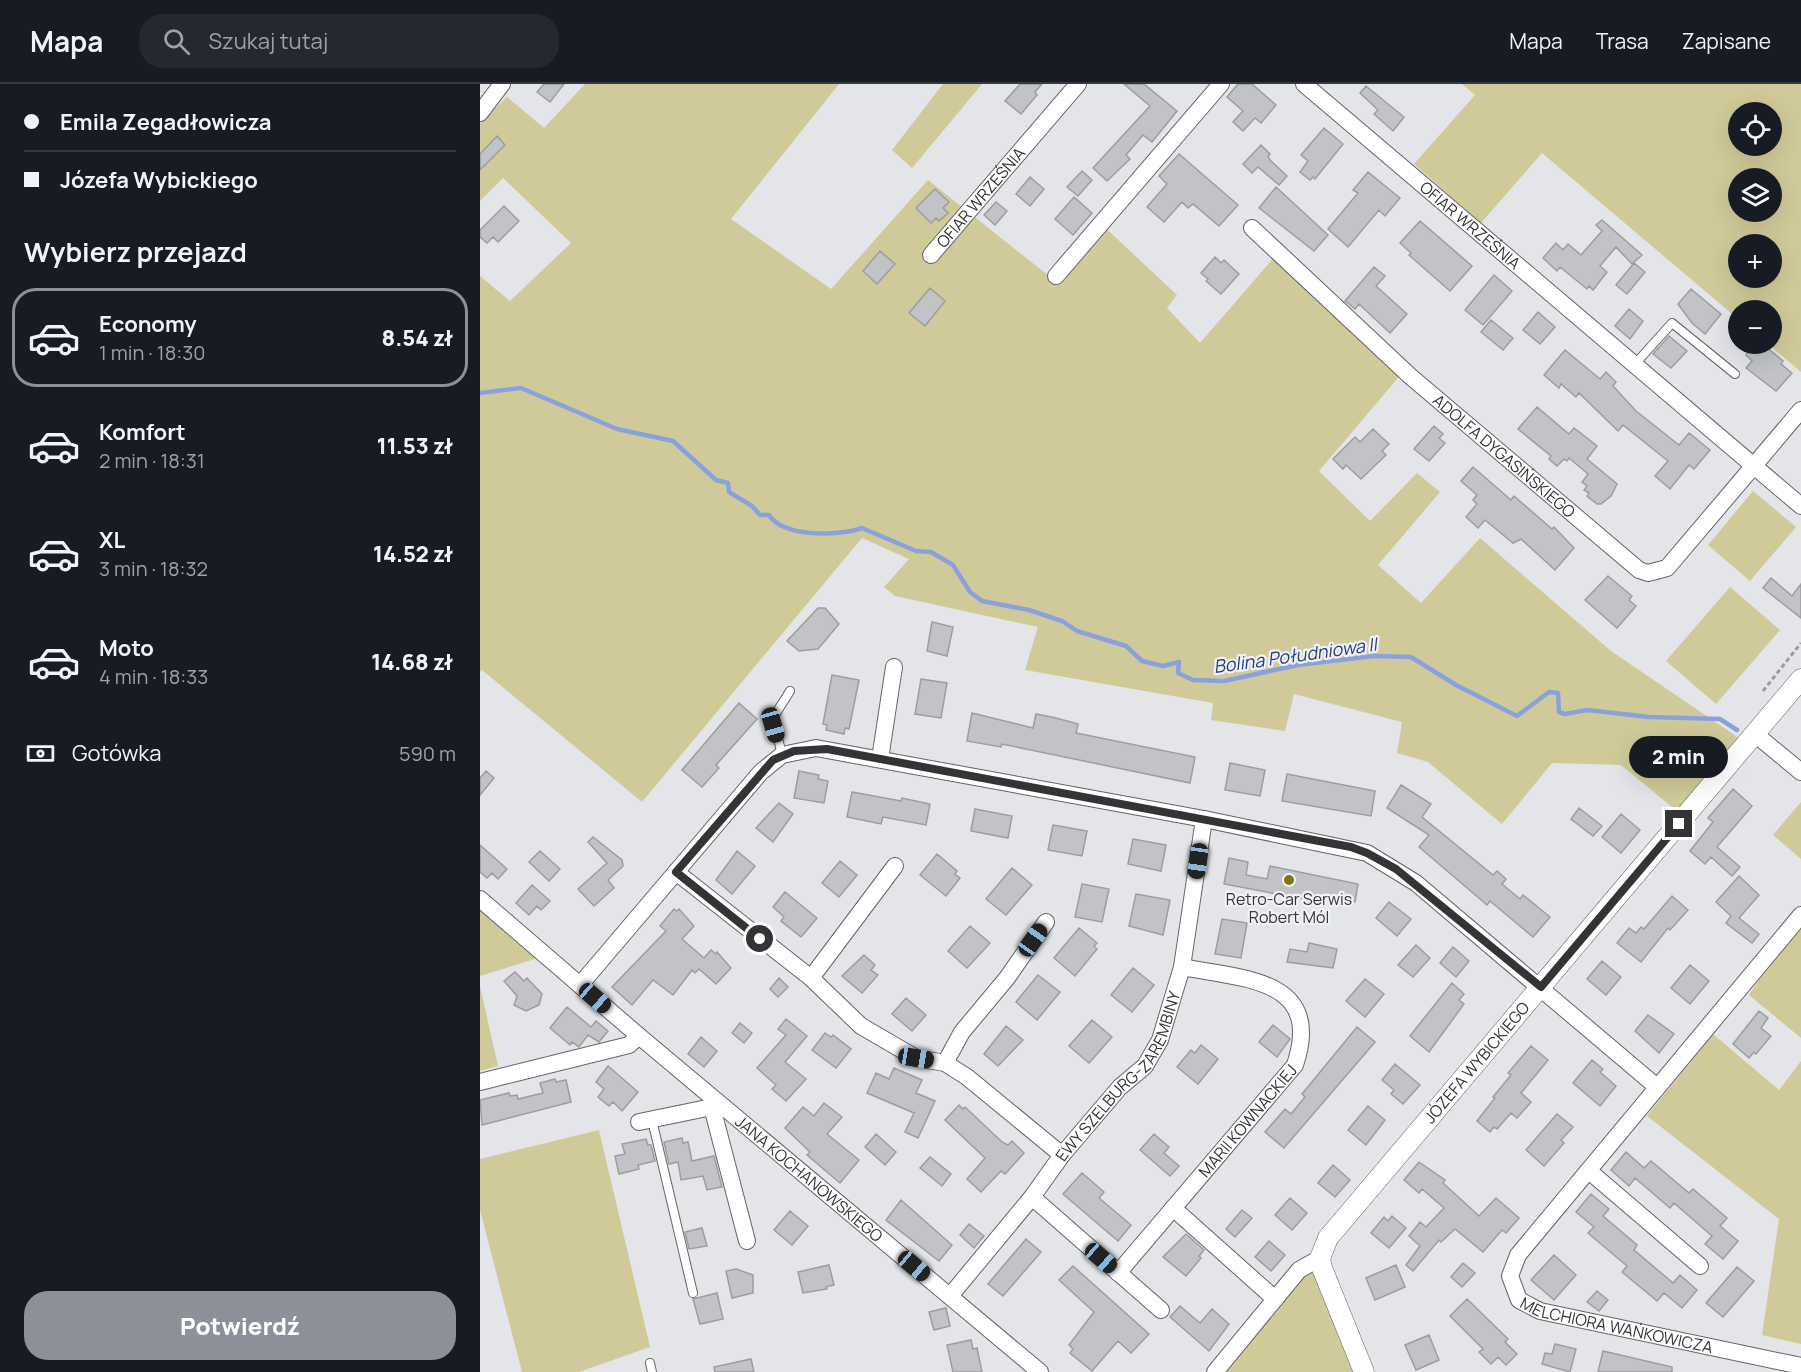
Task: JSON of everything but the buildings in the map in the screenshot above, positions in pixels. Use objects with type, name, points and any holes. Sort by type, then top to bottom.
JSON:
[{"type":"street","points":[[480,113],[502,84]]},
{"type":"street","name":"OFIAR WRZEŚNIA","points":[[931,255],[1078,84]]},
{"type":"street","points":[[1056,276],[1221,84]]},
{"type":"street","name":"OFIAR WRZEŚNIA","points":[[1309,85],[1801,506]]},
{"type":"street","name":"ADOLFA DYGASIŃSKIEGO","points":[[1252,228],[1410,376],[1639,570],[1648,573],[1667,568],[1754,466]]},
{"type":"street","points":[[1754,466],[1801,410]]},
{"type":"street","points":[[880,759],[894,666]]},
{"type":"street","name":"JÓZEFA WYBICKIEGO","points":[[1215,1372],[1299,1270],[1320,1258],[1328,1238],[1801,679]]},
{"type":"street","points":[[1755,734],[1801,772]]},
{"type":"street","points":[[580,985],[761,772],[782,755],[816,748],[1351,847],[1378,858],[1416,883],[1657,1087]]},
{"type":"street","name":"EWY SZELBURG-ZAREMBINY","points":[[950,1296],[1032,1197],[1062,1155],[1120,1088],[1145,1066],[1161,1040],[1182,967],[1204,819]]},
{"type":"street","points":[[811,978],[895,866]]},
{"type":"street","points":[[676,872],[811,978],[861,1026],[916,1058],[945,1063],[967,1077],[1062,1155]]},
{"type":"street","name":"JANA KOCHANOWSKIEGO","points":[[480,899],[715,1105],[1040,1372]]},
{"type":"street","name":"MELCHIORA WAŃKOWICZA","points":[[1801,915],[1518,1255],[1510,1276],[1519,1300],[1540,1311],[1764,1366],[1801,1366]]},
{"type":"street","points":[[945,1063],[962,1032],[1007,978],[1046,922]]},
{"type":"street","name":"MARII KOWNACKIEJ","points":[[1118,1273],[1295,1065],[1302,1045],[1299,1013],[1291,999],[1279,989],[1263,983],[1182,967]]},
{"type":"street","points":[[480,1082],[629,1045],[639,1036]]},
{"type":"street","points":[[646,1121],[715,1105]]},
{"type":"street","name":"JANA KOCHANOWSKIEGO","points":[[715,1105],[747,1241]]},
{"type":"street","points":[[1589,1171],[1700,1266]]},
{"type":"street","points":[[1032,1197],[1161,1310]]},
{"type":"street","points":[[1173,1208],[1275,1299]]},
{"type":"street","points":[[1320,1258],[1331,1292],[1364,1372]]},
{"type":"lane","points":[[1635,364],[1671,323],[1735,374]]},
{"type":"lane","points":[[782,755],[773,718],[790,691]]},
{"type":"lane","points":[[646,1121],[693,1293]]},
{"type":"path","points":[[1763,691],[1801,643]]},
{"type":"shaded area","points":[[585,84],[839,84],[731,219],[831,289],[928,180],[1049,276],[1098,221],[1177,295],[1167,308],[1200,343],[1284,246],[1408,366],[1319,471],[1370,521],[1417,473],[1440,492],[1378,565],[1421,603],[1480,538],[1611,651],[1739,738],[1678,812],[1621,765],[1552,763],[1502,824],[1428,762],[1397,753],[1402,722],[1294,694],[1285,731],[1211,720],[1213,703],[1025,670],[1038,627],[895,596],[884,587],[909,559],[862,538],[642,802],[482,670],[480,672],[480,276],[510,301],[571,243],[503,178],[480,201],[480,123],[507,97],[544,128]]},
{"type":"shaded area","points":[[943,84],[982,84],[912,168],[892,150]]},
{"type":"shaded area","points":[[1462,84],[1801,84],[1801,372],[1780,354],[1782,354],[1782,300],[1728,300],[1728,311],[1542,153],[1481,223],[1414,164],[1475,95]]},
{"type":"shaded area","points":[[1753,491],[1796,527],[1750,581],[1708,545]]},
{"type":"shaded area","points":[[1730,587],[1780,630],[1716,704],[1666,661]]},
{"type":"shaded area","points":[[1801,802],[1801,859],[1773,835]]},
{"type":"shaded area","points":[[480,908],[538,958],[480,976]]},
{"type":"shaded area","points":[[1801,915],[1801,1038],[1749,995]]},
{"type":"shaded area","points":[[480,986],[498,1066],[480,1071]]},
{"type":"shaded area","points":[[1713,1034],[1779,1090],[1801,1061],[1801,1344],[1762,1335],[1779,1219],[1647,1116]]},
{"type":"shaded area","points":[[599,1130],[650,1347],[579,1372],[522,1372],[480,1210],[480,1159]]},
{"type":"shaded area","points":[[1304,1272],[1317,1273],[1355,1372],[1220,1372]]},
{"type":"waterway","name":"Bolina Południowa II","points":[[480,393],[521,388],[617,429],[673,441],[716,480],[728,483],[729,492],[752,506],[760,515],[769,515],[787,528],[812,533],[840,533],[862,528],[916,551],[931,552],[953,565],[970,592],[982,601],[1029,610],[1062,621],[1077,631],[1126,646],[1142,661],[1163,666],[1179,662],[1178,673],[1193,680],[1224,681],[1298,665],[1374,656],[1411,657],[1456,685],[1517,716],[1549,692],[1558,693],[1559,712],[1565,714],[1587,710],[1649,717],[1720,719],[1737,730]]},
{"type":"place","name":"Retro-Car Serwis Robert Mól","points":[[1289,880]]},
{"type":"route","points":[[760,939],[676,872],[773,760],[805,748],[827,749],[987,778],[1351,847],[1378,858],[1416,883],[1541,987],[1679,824]]}]
